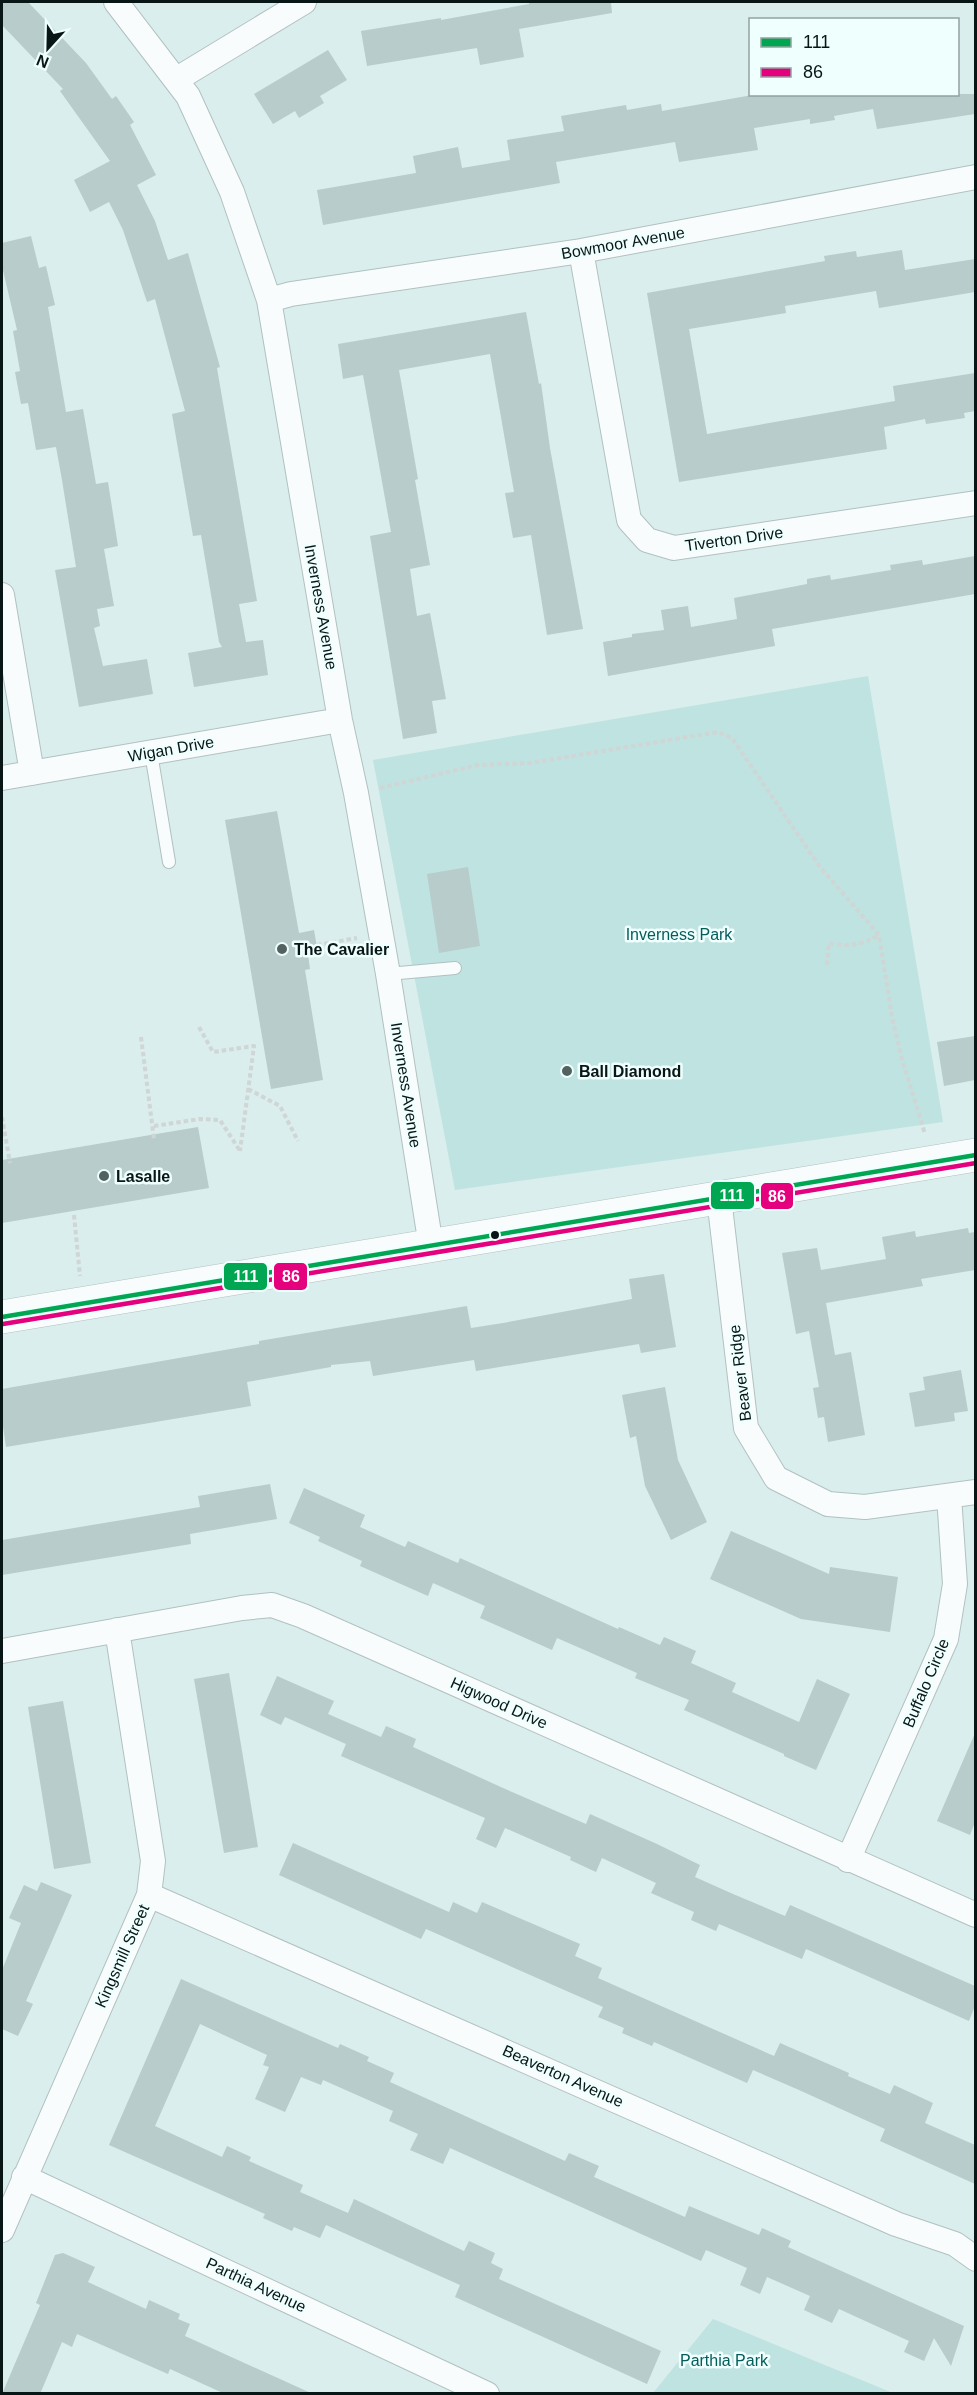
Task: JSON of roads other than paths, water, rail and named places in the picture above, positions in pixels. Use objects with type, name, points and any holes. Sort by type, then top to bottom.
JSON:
[{"type":"main road","points":[[2,1317],[975,1155]]},
{"type":"street","name":"Inverness Avenue","points":[[116,2],[188,96],[232,192],[268,300],[340,720],[356,793],[388,975],[431,1246]]},
{"type":"street","points":[[177,79],[304,2]]},
{"type":"street","name":"Bowmoor Avenue","points":[[268,300],[291,294],[581,251],[975,177]]},
{"type":"street","name":"Tiverton Drive","points":[[581,251],[629,520],[647,540],[674,548],[975,503]]},
{"type":"street","points":[[2,595],[32,773]]},
{"type":"street","name":"Wigan Drive","points":[[2,778],[340,720]]},
{"type":"street","name":"Beaver Ridge","points":[[719,1198],[746,1428],[776,1478],[828,1504],[865,1507],[975,1492]]},
{"type":"street","name":"Buffalo Circle","points":[[848,1860],[946,1639],[955,1584],[950,1496]]},
{"type":"street","name":"Higwood Drive","points":[[2,1651],[242,1608],[272,1605],[303,1616],[975,1915]]},
{"type":"street","name":"Kingsmill Street","points":[[2,2230],[149,1895],[153,1862],[117,1630]]},
{"type":"street","name":"Beaverton Avenue","points":[[149,1895],[896,2224],[955,2244],[975,2259]]},
{"type":"street","name":"Parthia Avenue","points":[[24,2177],[487,2394]]},
{"type":"lane","points":[[151,753],[170,861]]},
{"type":"lane","points":[[388,975],[455,968]]},
{"type":"place","name":"The Cavalier","points":[[282,949]]},
{"type":"place","name":"Ball Diamond","points":[[567,1071]]},
{"type":"place","name":"Lasalle","points":[[104,1176]]},
{"type":"park label","name":"Inverness Park","points":[[679,934]]},
{"type":"park label","name":"Parthia Park","points":[[724,2360]]}]
